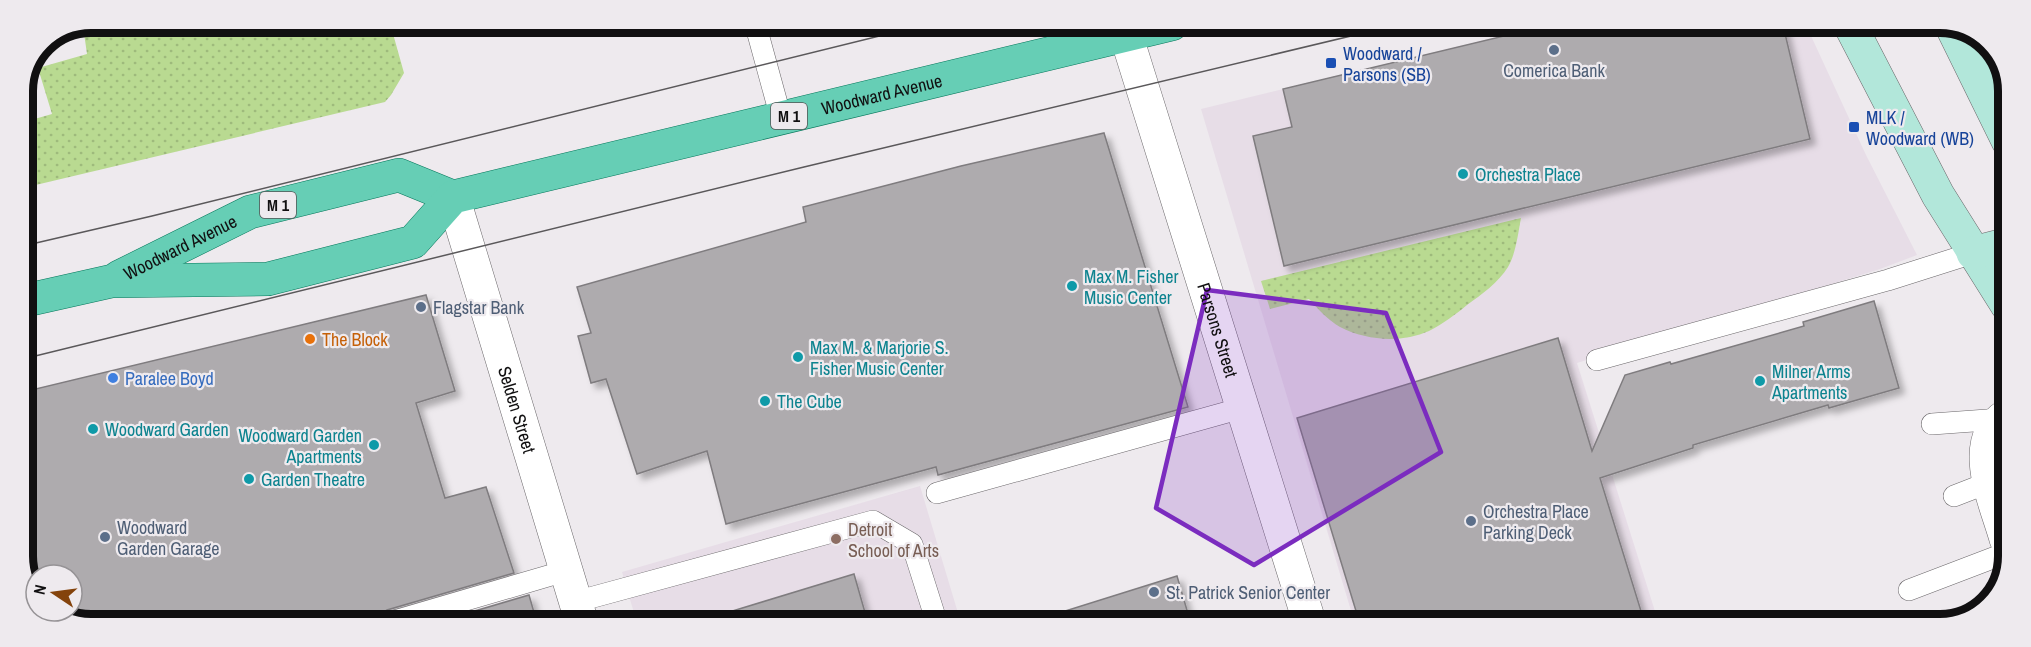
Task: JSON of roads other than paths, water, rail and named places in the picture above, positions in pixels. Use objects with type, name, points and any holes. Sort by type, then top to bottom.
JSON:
[{"type":"main road","name":"Woodward Avenue","points":[[33,299],[112,280],[268,279],[413,242],[453,197],[1134,33]]},
{"type":"main road","points":[[1854,33],[1938,195],[1998,291]]},
{"type":"main road","points":[[1956,35],[1998,121]]},
{"type":"main road","name":"Woodward Avenue","points":[[112,280],[250,212],[399,175],[453,197]]},
{"type":"main road","points":[[1973,253],[1998,247]]},
{"type":"street","name":"Parsons Street","points":[[1126,35],[1307,614]]},
{"type":"street","name":"Selden Street","points":[[453,197],[579,612]]},
{"type":"street","points":[[1998,424],[1991,432],[1985,451],[1986,471],[1998,510]]},
{"type":"lane","points":[[758,33],[781,118]]},
{"type":"lane","points":[[1597,360],[1877,283],[1973,253]]},
{"type":"lane","points":[[937,493],[1242,408]]},
{"type":"lane","points":[[1932,424],[1998,418]]},
{"type":"lane","points":[[1954,496],[1990,482]]},
{"type":"lane","points":[[579,612],[873,521],[912,544],[934,614]]},
{"type":"lane","points":[[1909,590],[1998,556]]},
{"type":"lane","points":[[418,614],[565,571]]},
{"type":"tram line","points":[[33,244],[892,33]]},
{"type":"tram line","points":[[33,357],[804,167],[1363,33]]},
{"type":"place","name":"Comerica Bank","points":[[1554,50]]},
{"type":"place","name":"Woodward / Parsons (SB)","points":[[1331,63]]},
{"type":"place","name":"MLK / Woodward (WB)","points":[[1854,127]]},
{"type":"place","name":"Orchestra Place","points":[[1463,174]]},
{"type":"place","name":"Max M. Fisher Music Center","points":[[1072,286]]},
{"type":"place","name":"Flagstar Bank","points":[[421,307]]},
{"type":"place","name":"The Block","points":[[310,339]]},
{"type":"place","name":"Max M. & Marjorie S. Fisher Music Center","points":[[798,357]]},
{"type":"place","name":"Paralee Boyd","points":[[113,378]]},
{"type":"place","name":"Milner Arms Apartments","points":[[1760,381]]},
{"type":"place","name":"The Cube","points":[[765,401]]},
{"type":"place","name":"Woodward Garden","points":[[93,429]]},
{"type":"place","name":"Woodward Garden Apartments","points":[[374,445]]},
{"type":"place","name":"Garden Theatre","points":[[249,479]]},
{"type":"place","name":"Orchestra Place Parking Deck","points":[[1471,521]]},
{"type":"place","name":"Woodward Garden Garage","points":[[105,537]]},
{"type":"place","name":"Detroit School of Arts","points":[[836,539]]},
{"type":"place","name":"St. Patrick Senior Center","points":[[1154,592]]}]
